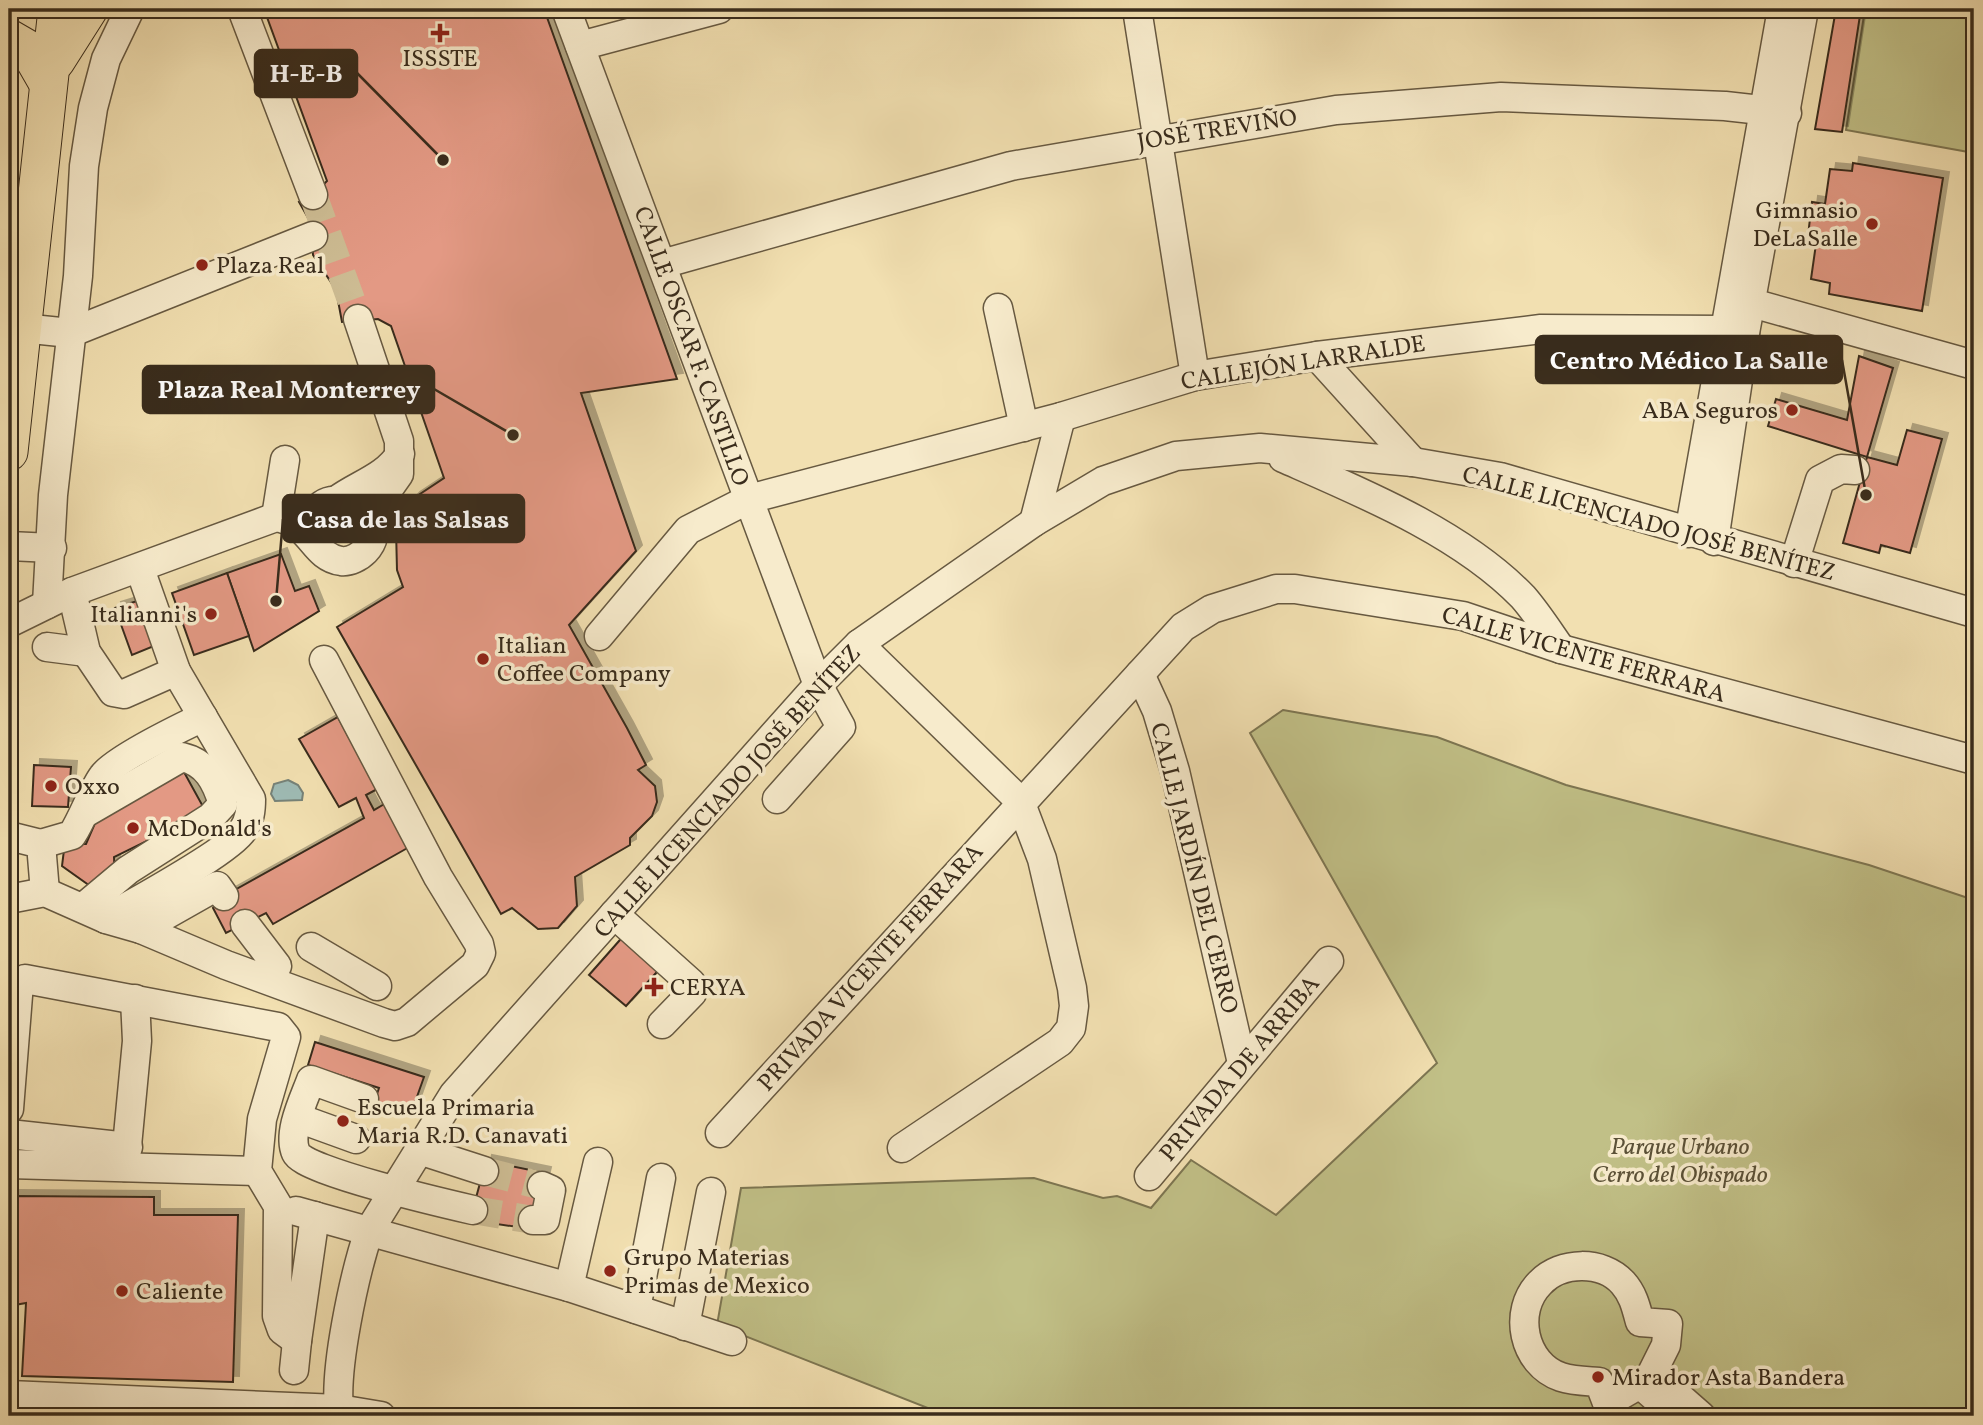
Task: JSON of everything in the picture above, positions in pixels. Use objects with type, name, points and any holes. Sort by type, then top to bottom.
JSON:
[{"type":"main road","points":[[9,452],[57,9]]},
{"type":"main road","points":[[48,78],[70,35],[89,9]]},
{"type":"main road","points":[[9,38],[28,49],[48,78]]},
{"type":"street","points":[[130,9],[106,59],[93,108],[84,166],[75,328],[53,495],[52,548],[60,598],[86,652],[113,692],[124,694],[176,671]]},
{"type":"street","points":[[242,9],[313,195]]},
{"type":"street","name":"CALLE OSCAR F. CASTILLO","points":[[566,9],[818,685],[842,727],[777,799]]},
{"type":"street","points":[[580,46],[719,9]]},
{"type":"street","points":[[1137,9],[1155,139],[1195,376]]},
{"type":"street","points":[[1775,111],[1782,9]]},
{"type":"street","points":[[1702,537],[1740,299],[1775,111],[1804,9]]},
{"type":"street","name":"JOSÉ TREVIÑO","points":[[662,264],[1011,166],[1155,139],[1336,110],[1501,97],[1775,111]]},
{"type":"street","points":[[23,321],[75,328],[313,236]]},
{"type":"street","points":[[1740,299],[1974,365]]},
{"type":"street","points":[[998,308],[1024,427]]},
{"type":"street","points":[[358,319],[400,441],[400,474],[368,518]]},
{"type":"street","name":"CALLEJÓN LARRALDE","points":[[599,636],[688,530],[749,499],[1061,417],[1195,376],[1317,356],[1541,329],[1735,332]]},
{"type":"street","points":[[1317,356],[1413,462]]},
{"type":"street","points":[[1034,522],[1061,417]]},
{"type":"street","points":[[1260,447],[1376,499],[1476,557],[1523,598],[1561,649]]},
{"type":"street","name":"CALLE LICENCIADO JOSÉ BENÍTEZ","points":[[340,1413],[344,1343],[361,1253],[369,1231],[454,1094],[818,685],[859,644],[1034,522],[1103,481],[1177,456],[1260,447],[1413,462],[1500,477],[1974,613]]},
{"type":"street","points":[[313,539],[313,516],[320,508],[391,468],[400,454]]},
{"type":"street","points":[[276,517],[285,460]]},
{"type":"street","points":[[1794,563],[1820,480],[1841,469],[1855,470]]},
{"type":"street","points":[[9,623],[60,598],[276,517],[298,524],[328,558],[343,562],[358,558],[368,548],[372,537],[368,518],[348,501],[337,500]]},
{"type":"street","points":[[9,545],[52,548]]},
{"type":"street","points":[[96,913],[219,850],[243,832],[250,817],[251,799],[176,671],[140,569]]},
{"type":"street","name":"CALLE VICENTE FERRARA","points":[[1020,802],[1183,627],[1212,609],[1276,589],[1295,589],[1463,616],[1561,649],[1974,760]]},
{"type":"street","points":[[859,644],[1020,802],[1042,859],[1066,956],[1074,1006],[1071,1028],[1060,1042],[902,1149]]},
{"type":"street","points":[[47,648],[86,652]]},
{"type":"street","points":[[9,899],[45,892],[226,965],[395,1026],[407,1022],[464,977],[480,959],[480,944],[438,877],[324,660]]},
{"type":"street","name":"CALLE JARDÍN DEL CERRO","points":[[1140,674],[1157,711],[1175,771],[1242,1063]]},
{"type":"street","points":[[9,836],[41,844],[72,835],[87,813],[103,775],[164,735],[203,717]]},
{"type":"street","points":[[87,813],[182,757],[208,770],[218,786],[223,804],[211,817],[128,870],[96,913]]},
{"type":"street","name":"PRIVADA VICENTE FERRARA","points":[[720,1133],[1020,802]]},
{"type":"street","points":[[41,844],[45,892]]},
{"type":"street","points":[[141,929],[217,886],[224,896]]},
{"type":"street","points":[[614,914],[691,982],[692,993],[662,1024]]},
{"type":"street","points":[[245,924],[277,966]]},
{"type":"street","points":[[311,947],[377,986]]},
{"type":"street","name":"PRIVADA DE ARRIBA","points":[[1149,1175],[1329,961]]},
{"type":"street","points":[[9,1109],[19,984],[32,979],[278,1027],[286,1037],[262,1119],[257,1171],[278,1206],[277,1316],[282,1329],[298,1341]]},
{"type":"street","points":[[126,1157],[136,1041],[135,999]]},
{"type":"street","points":[[364,1100],[311,1080],[298,1118],[293,1143],[296,1154],[304,1162],[473,1210]]},
{"type":"street","points":[[298,1118],[356,1139]]},
{"type":"street","points":[[9,1134],[126,1157],[257,1171]]},
{"type":"street","points":[[419,1150],[484,1171]]},
{"type":"street","points":[[9,1164],[126,1157]]},
{"type":"street","points":[[569,1287],[598,1162]]},
{"type":"street","points":[[636,1309],[661,1178]]},
{"type":"street","points":[[533,1220],[545,1220],[551,1190],[542,1186]]},
{"type":"street","points":[[685,1326],[711,1192]]},
{"type":"street","points":[[278,1206],[424,1249],[569,1287],[732,1342]]},
{"type":"street","points":[[294,1370],[314,1216]]},
{"type":"street","points":[[1676,1416],[1640,1384],[1607,1403],[1599,1382],[1560,1376],[1541,1364],[1528,1346],[1523,1324],[1527,1302],[1540,1283],[1558,1270],[1581,1265],[1603,1269],[1622,1282],[1635,1300],[1640,1322],[1668,1324],[1666,1345],[1651,1373],[1701,1416]]},
{"type":"street","points":[[9,1395],[123,1408],[381,1416]]},
{"type":"green space","points":[[1865,9],[1974,9],[1974,153],[1846,130]]},
{"type":"green space","name":"Parque Urbano Cerro del Obispado","points":[[1283,710],[1437,737],[1566,785],[1869,865],[1974,900],[1974,1416],[948,1416],[717,1325],[741,1188],[1034,1178],[1103,1198],[1117,1196],[1151,1208],[1191,1160],[1276,1215],[1437,1063],[1250,733]]},
{"type":"water","points":[[288,780],[298,785],[303,793],[302,800],[275,801],[271,794],[274,784]]},
{"type":"building","points":[[264,9],[544,9],[677,379],[581,393],[636,551],[569,625],[646,765],[638,770],[655,786],[657,802],[652,816],[630,838],[630,845],[575,877],[577,906],[558,928],[538,929],[512,908],[501,914],[337,627],[403,587],[397,570],[396,529],[403,510],[414,498],[444,478],[391,326],[378,319],[342,322],[336,290],[313,255],[311,223],[299,202],[313,195],[327,181]]},
{"type":"building","points":[[1836,9],[1861,9],[1842,132],[1815,129]]},
{"type":"building","name":"Gimnasio DeLaSalle","points":[[1853,163],[1943,178],[1922,311],[1829,294],[1830,283],[1811,279],[1816,244],[1807,244],[1812,202],[1825,204],[1830,169],[1852,171]]},
{"type":"building","name":"ABA Seguros","points":[[1859,356],[1893,368],[1867,457],[1768,426],[1776,399],[1847,420]]},
{"type":"building","points":[[1907,430],[1942,439],[1910,553],[1881,545],[1879,553],[1843,543],[1867,457],[1897,465]]},
{"type":"building","points":[[281,554],[295,591],[309,586],[319,611],[254,651],[227,573]]},
{"type":"building","name":"Italianni's","points":[[227,573],[249,636],[194,655],[172,593]]},
{"type":"building","points":[[137,601],[154,646],[132,655],[115,608]]},
{"type":"building","points":[[338,717],[348,736],[354,733],[383,786],[366,795],[374,810],[386,803],[411,846],[273,924],[266,913],[226,933],[213,908],[224,896],[364,818],[356,798],[339,807],[299,739]]},
{"type":"building","name":"McDonald's","points":[[179,763],[206,812],[114,857],[115,882],[100,893],[62,866],[64,850],[76,844],[86,844],[102,807]]},
{"type":"building","name":"Oxxo","points":[[34,765],[71,767],[68,807],[32,806]]},
{"type":"building","points":[[627,932],[665,963],[626,1006],[589,975]]},
{"type":"building","points":[[315,1042],[424,1077],[413,1108],[400,1104],[397,1114],[373,1106],[379,1088],[308,1065]]},
{"type":"building","points":[[486,1161],[545,1173],[531,1229],[470,1220]]},
{"type":"building","name":"Caliente","points":[[13,1196],[154,1197],[154,1215],[238,1215],[233,1382],[22,1376],[26,1303],[9,1306]]},
{"type":"tunnel","points":[[313,195],[358,319]]},
{"type":"tunnel","points":[[484,1171],[542,1186]]},
{"type":"tunnel","points":[[473,1210],[533,1220]]},
{"type":"place","name":"ISSSTE","points":[[440,33]]},
{"type":"place","name":"H-E-B","points":[[443,160]]},
{"type":"place","name":"Gimnasio DeLaSalle","points":[[1872,224]]},
{"type":"place","name":"Plaza Real","points":[[202,265]]},
{"type":"place","name":"ABA Seguros","points":[[1792,410]]},
{"type":"place","name":"Plaza Real Monterrey","points":[[513,435]]},
{"type":"place","name":"Centro Médico La Salle","points":[[1866,495]]},
{"type":"place","name":"Casa de las Salsas","points":[[276,601]]},
{"type":"place","name":"Italianni's","points":[[211,614]]},
{"type":"place","name":"Italian Coffee Company","points":[[483,659]]},
{"type":"place","name":"Oxxo","points":[[51,786]]},
{"type":"place","name":"McDonald's","points":[[133,828]]},
{"type":"place","name":"CERYA","points":[[654,987]]},
{"type":"place","name":"Escuela Primaria Maria R.D. Canavati","points":[[343,1121]]},
{"type":"place","name":"Grupo Materias Primas de Mexico","points":[[610,1271]]},
{"type":"place","name":"Caliente","points":[[122,1291]]},
{"type":"place","name":"Mirador Asta Bandera","points":[[1598,1377]]}]
